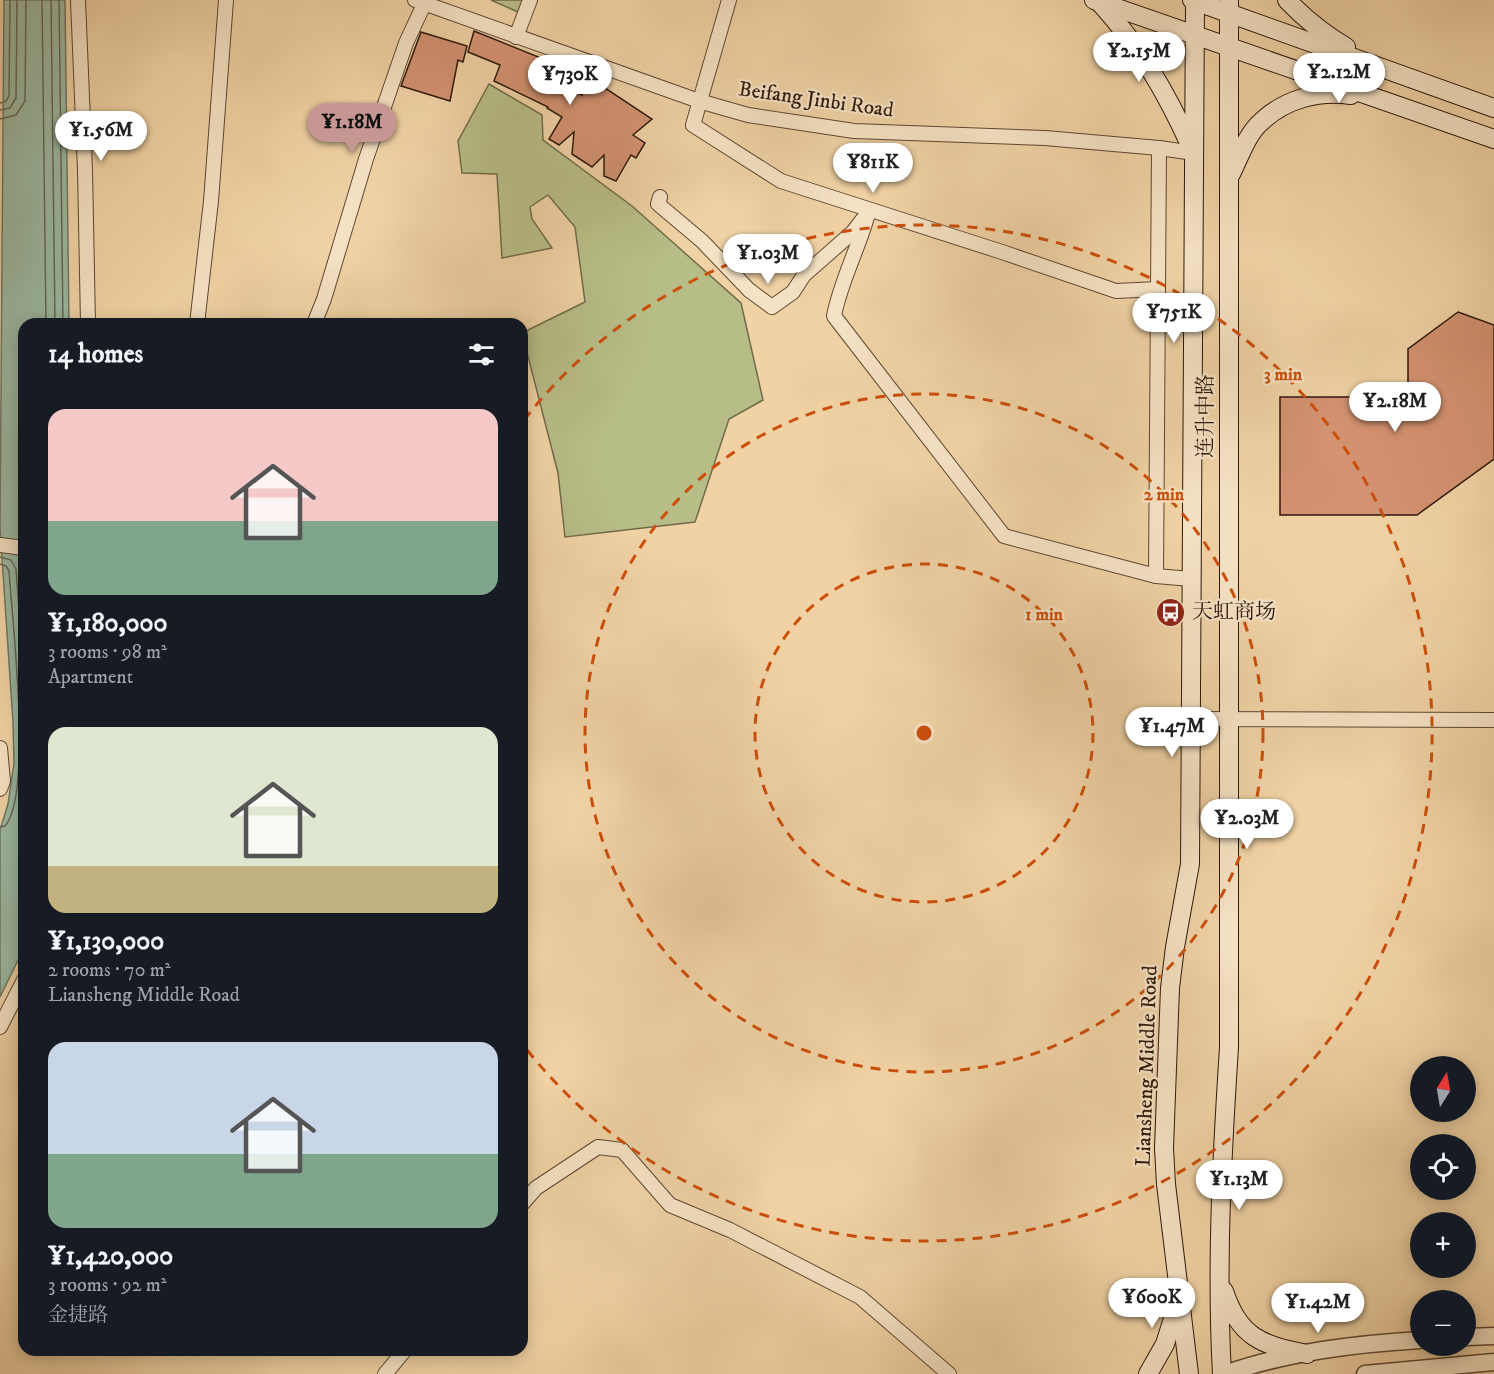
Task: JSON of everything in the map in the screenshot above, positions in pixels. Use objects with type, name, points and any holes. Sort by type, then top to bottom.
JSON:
[{"type":"main road","points":[[1194,0],[1229,7],[1381,68],[1494,108]]},
{"type":"main road","name":"连升中路","points":[[1190,719],[1194,0]]},
{"type":"main road","points":[[1287,0],[1329,37],[1381,68]]},
{"type":"main road","points":[[1097,1],[1494,139]]},
{"type":"main road","points":[[1097,1],[1123,28],[1156,76],[1194,153]]},
{"type":"main road","name":"连升中路","points":[[1228,719],[1229,7]]},
{"type":"main road","points":[[1229,179],[1244,147],[1260,122],[1287,104],[1313,95],[1343,94],[1380,99]]},
{"type":"main road","name":"Liansheng Middle Road","points":[[1189,1374],[1166,1184],[1164,1148],[1170,988],[1190,864],[1190,719]]},
{"type":"main road","points":[[1223,1374],[1220,1276],[1222,1154],[1229,1047],[1228,719]]},
{"type":"main road","points":[[1220,1276],[1234,1316],[1245,1331],[1284,1350],[1307,1354]]},
{"type":"main road","points":[[1148,1374],[1165,1344],[1176,1316],[1179,1292]]},
{"type":"street","points":[[78,0],[88,318]]},
{"type":"street","points":[[198,318],[211,201],[226,0]]},
{"type":"street","points":[[516,37],[530,0]]},
{"type":"street","points":[[729,0],[693,124],[781,181],[1116,291],[1158,289]]},
{"type":"street","points":[[316,318],[366,159],[422,1]]},
{"type":"street","name":"Beifang Jinbi Road","points":[[422,1],[516,37],[699,101],[748,115],[854,131],[1045,138],[1194,153]]},
{"type":"street","points":[[1155,576],[1159,148]]},
{"type":"street","points":[[660,196],[658,204],[702,241],[749,290],[772,307],[793,292],[804,275],[853,232],[869,210]]},
{"type":"street","points":[[869,210],[838,294],[834,316],[1004,536],[1155,576],[1191,579]]},
{"type":"street","points":[[0,545],[18,547]]},
{"type":"street","points":[[1190,719],[1494,720]]},
{"type":"street","points":[[0,748],[3,781],[0,789]]},
{"type":"street","points":[[0,1027],[18,992]]},
{"type":"street","points":[[528,1197],[536,1188],[598,1147],[622,1150],[670,1205],[730,1230],[860,1297],[949,1374]]},
{"type":"street","points":[[1476,1336],[1494,1335]]},
{"type":"street","points":[[1223,1374],[1267,1361],[1341,1347],[1410,1341]]},
{"type":"street","points":[[385,1374],[400,1356]]},
{"type":"street","points":[[1365,1374],[1494,1362]]},
{"type":"green space","points":[[491,0],[523,0],[520,13]]},
{"type":"green space","points":[[489,84],[542,115],[543,140],[632,206],[741,303],[763,400],[729,419],[695,522],[565,537],[558,473],[528,356],[528,330],[585,302],[575,227],[548,195],[530,207],[532,219],[552,248],[502,258],[497,174],[462,173],[458,141]]},
{"type":"water","points":[[4,0],[65,0],[69,318],[18,318],[18,960],[0,997],[0,830],[8,804],[14,763],[0,528]]},
{"type":"building","points":[[474,31],[563,67],[560,74],[568,78],[563,89],[582,95],[593,80],[652,119],[633,135],[645,143],[636,158],[631,155],[616,181],[604,176],[604,155],[592,167],[572,154],[574,132],[559,145],[549,139],[562,117],[548,107],[494,81],[500,65],[468,52]]},
{"type":"building","points":[[421,32],[467,46],[463,62],[458,60],[450,101],[401,86]]},
{"type":"building","points":[[1458,312],[1494,325],[1494,459],[1417,515],[1280,515],[1280,397],[1391,397],[1408,385],[1408,349]]},
{"type":"place","name":"天虹商场","points":[[1171,612]]}]
